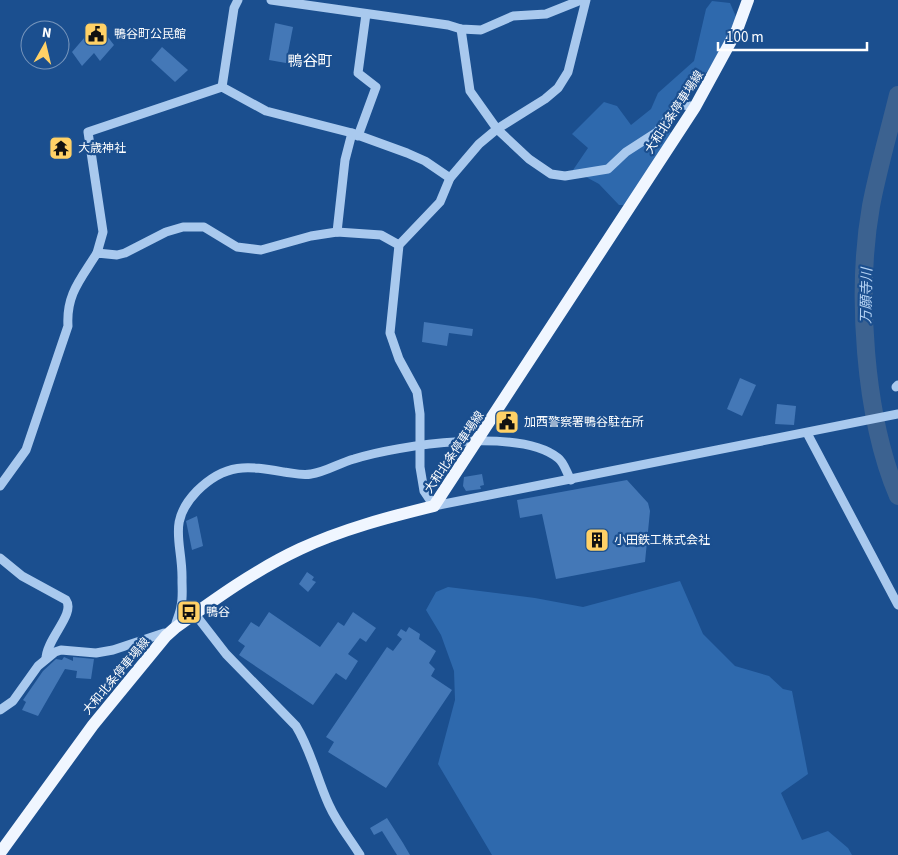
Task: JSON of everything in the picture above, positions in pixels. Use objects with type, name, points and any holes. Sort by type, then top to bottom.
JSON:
[{"type":"main road","name":"大和北条停車場線","points":[[0,853],[93,724],[171,632],[237,584],[302,548],[374,521],[434,506],[478,442],[695,107],[737,30],[748,0]]},
{"type":"street","points":[[222,87],[234,8],[238,0]]},
{"type":"street","points":[[271,0],[336,4],[366,14],[461,29],[481,30],[513,16],[546,14],[581,0]]},
{"type":"street","points":[[586,0],[568,72],[558,88],[479,144],[450,178],[440,202],[399,246],[390,332],[398,359],[417,392],[420,414],[420,467],[424,491],[434,506],[896,415]]},
{"type":"street","points":[[336,232],[345,160],[376,87],[358,73],[366,14]]},
{"type":"street","points":[[461,29],[470,91],[497,130],[545,172],[564,176],[608,169],[626,152],[653,136],[679,104],[695,107]]},
{"type":"street","points":[[0,486],[26,450],[68,326],[67,309],[70,296],[97,253],[103,232],[88,132],[222,87],[266,111],[355,134],[425,161],[450,178]]},
{"type":"street","points":[[97,253],[117,255],[125,253],[166,232],[183,227],[204,227],[238,247],[261,250],[311,236],[336,232],[381,235],[399,246]]},
{"type":"street","points":[[807,433],[898,605]]},
{"type":"street","points":[[0,710],[13,701],[38,666],[61,650],[96,652],[113,650],[171,632],[182,607],[182,562],[176,535],[179,521],[189,500],[207,481],[226,470],[246,466],[299,474],[314,474],[353,459],[419,444],[478,442],[512,443],[539,447],[559,458],[571,480]]},
{"type":"street","points":[[0,558],[22,576],[66,600],[68,603],[68,614],[46,649],[46,659]]},
{"type":"street","points":[[195,614],[226,654],[296,726],[305,740],[312,764],[330,807],[360,855]]},
{"type":"shaded area","points":[[712,1],[730,3],[737,19],[708,71],[689,85],[678,99],[668,130],[672,134],[625,205],[619,205],[599,184],[573,170],[588,148],[572,134],[604,102],[617,106],[631,125],[651,109],[658,93],[694,61],[706,9]]},
{"type":"shaded area","points":[[680,581],[703,634],[735,666],[769,676],[783,689],[792,691],[808,774],[781,793],[802,840],[828,831],[848,848],[852,855],[492,855],[438,764],[455,700],[454,671],[441,635],[426,610],[436,592],[448,587],[535,598],[583,607]]},
{"type":"building","name":"鴨谷町公民館","points":[[97,23],[114,45],[100,61],[94,53],[82,66],[72,52]]},
{"type":"building","points":[[275,23],[293,27],[286,63],[269,60]]},
{"type":"building","points":[[162,47],[188,70],[175,82],[151,60]]},
{"type":"building","points":[[424,322],[473,329],[472,336],[449,333],[447,346],[422,342]]},
{"type":"building","points":[[740,378],[756,385],[742,416],[727,409]]},
{"type":"building","points":[[777,404],[796,406],[794,425],[775,424]]},
{"type":"building","points":[[482,474],[484,485],[480,486],[481,489],[466,491],[463,486],[464,477]]},
{"type":"building","name":"小田鉄工株式会社","points":[[627,480],[648,503],[650,511],[645,562],[556,579],[542,514],[520,518],[517,500]]},
{"type":"building","points":[[197,516],[203,546],[192,550],[186,521]]},
{"type":"building","points":[[307,572],[314,577],[312,580],[316,582],[308,592],[299,584]]},
{"type":"building","points":[[269,612],[320,647],[338,622],[344,626],[353,612],[376,628],[366,642],[360,638],[348,654],[358,661],[346,680],[336,673],[313,705],[239,655],[245,646],[238,641],[251,622],[259,627]]},
{"type":"building","points":[[409,627],[420,634],[419,639],[436,651],[429,663],[435,669],[431,676],[452,690],[386,788],[328,752],[334,742],[326,737],[387,647],[393,651],[402,639],[397,635],[401,629],[406,632]]},
{"type":"building","points":[[64,657],[73,661],[73,657],[94,659],[91,679],[76,678],[77,671],[65,669],[38,716],[22,710],[26,702],[23,700],[43,671],[56,659],[62,660]]},
{"type":"building","points":[[387,818],[410,855],[397,855],[382,831],[374,835],[370,828]]},
{"type":"waterway","name":"万願寺川","points":[[898,95],[871,206],[866,240],[864,276],[866,353],[871,391],[877,429],[886,464],[898,496]]},
{"type":"place","name":"鴨谷町公民館","points":[[96,34]]},
{"type":"place","name":"大歳神社","points":[[61,148]]},
{"type":"place","name":"加西警察署鴨谷駐在所","points":[[507,422]]},
{"type":"place","name":"小田鉄工株式会社","points":[[597,540]]},
{"type":"place","name":"鴨谷","points":[[189,612]]},
{"type":"district","name":"鴨谷町","points":[[310,61]]}]
